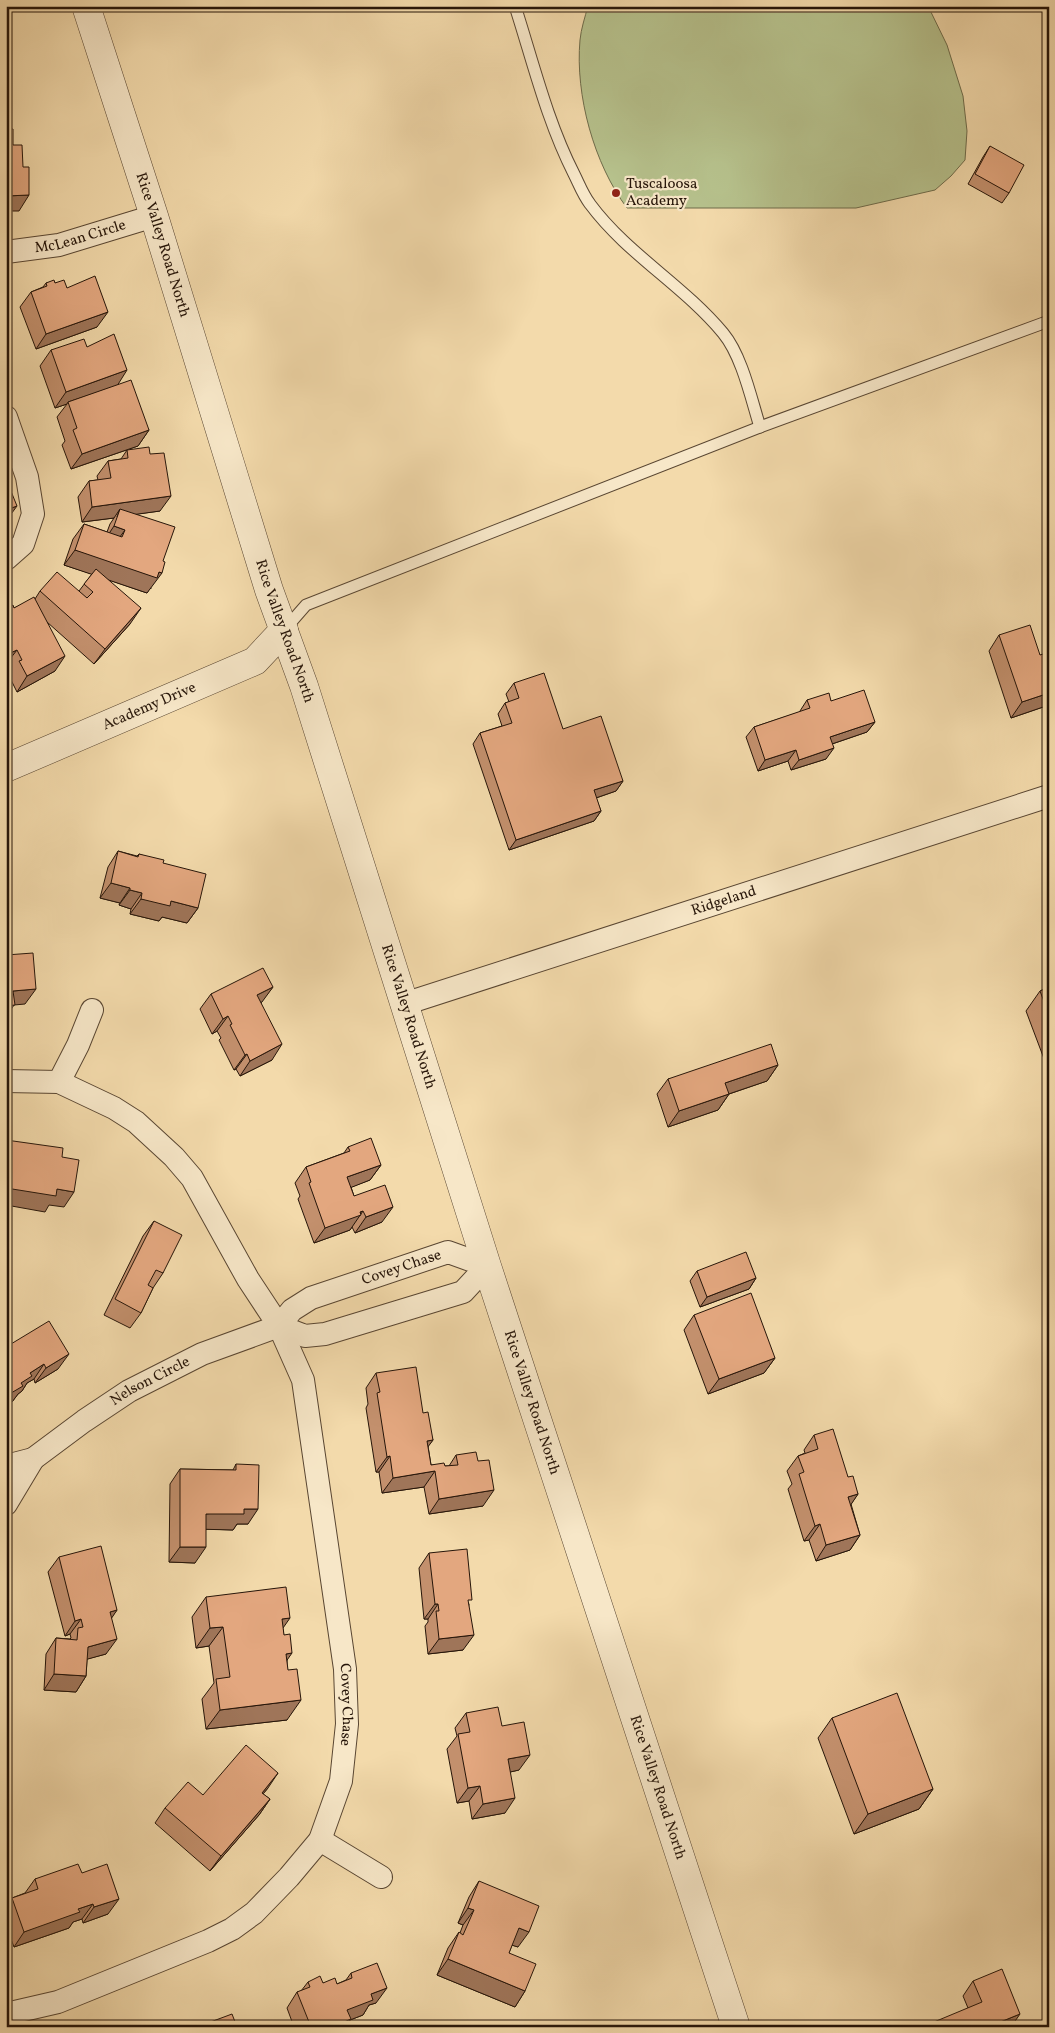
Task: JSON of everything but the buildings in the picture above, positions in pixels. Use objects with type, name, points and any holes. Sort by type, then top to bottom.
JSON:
[{"type":"street","name":"Rice Valley Road North","points":[[86,6],[154,216],[269,590],[306,696],[487,1266],[736,2027]]},
{"type":"street","name":"McLean Circle","points":[[6,252],[59,245],[154,216]]},
{"type":"street","points":[[6,418],[27,477],[33,514],[23,544],[6,559]]},
{"type":"street","name":"Academy Drive","points":[[6,768],[255,661],[284,630]]},
{"type":"street","name":"Ridgeland","points":[[404,1004],[1047,798]]},
{"type":"street","points":[[59,1082],[78,1045],[92,1010]]},
{"type":"street","name":"Covey Chase","points":[[6,1080],[59,1082],[114,1108],[136,1122],[174,1157],[192,1178],[248,1279],[279,1326],[303,1380],[344,1669],[347,1724],[341,1781],[320,1840],[289,1877],[254,1913],[232,1929],[208,1941],[58,2002],[6,2014]]},
{"type":"street","name":"Covey Chase","points":[[279,1326],[292,1310],[311,1298],[448,1252],[487,1266]]},
{"type":"street","points":[[279,1326],[305,1336],[325,1334],[464,1292],[487,1266]]},
{"type":"street","name":"Nelson Circle","points":[[6,1466],[33,1459],[84,1421],[130,1391],[202,1354],[279,1326]]},
{"type":"street","name":"Nelson Circle","points":[[6,1504],[33,1459]]},
{"type":"street","points":[[320,1840],[381,1877]]},
{"type":"lane","points":[[515,6],[545,103],[564,154],[589,203],[625,244],[686,297],[723,333],[736,354],[760,427]]},
{"type":"lane","points":[[284,630],[306,605],[760,427],[1049,320]]},
{"type":"green space","points":[[588,6],[928,6],[947,45],[963,96],[967,131],[965,160],[935,190],[856,208],[627,208],[615,190],[596,150],[584,106],[579,61],[582,27]]},
{"type":"place","name":"Tuscaloosa Academy","points":[[616,193]]}]
